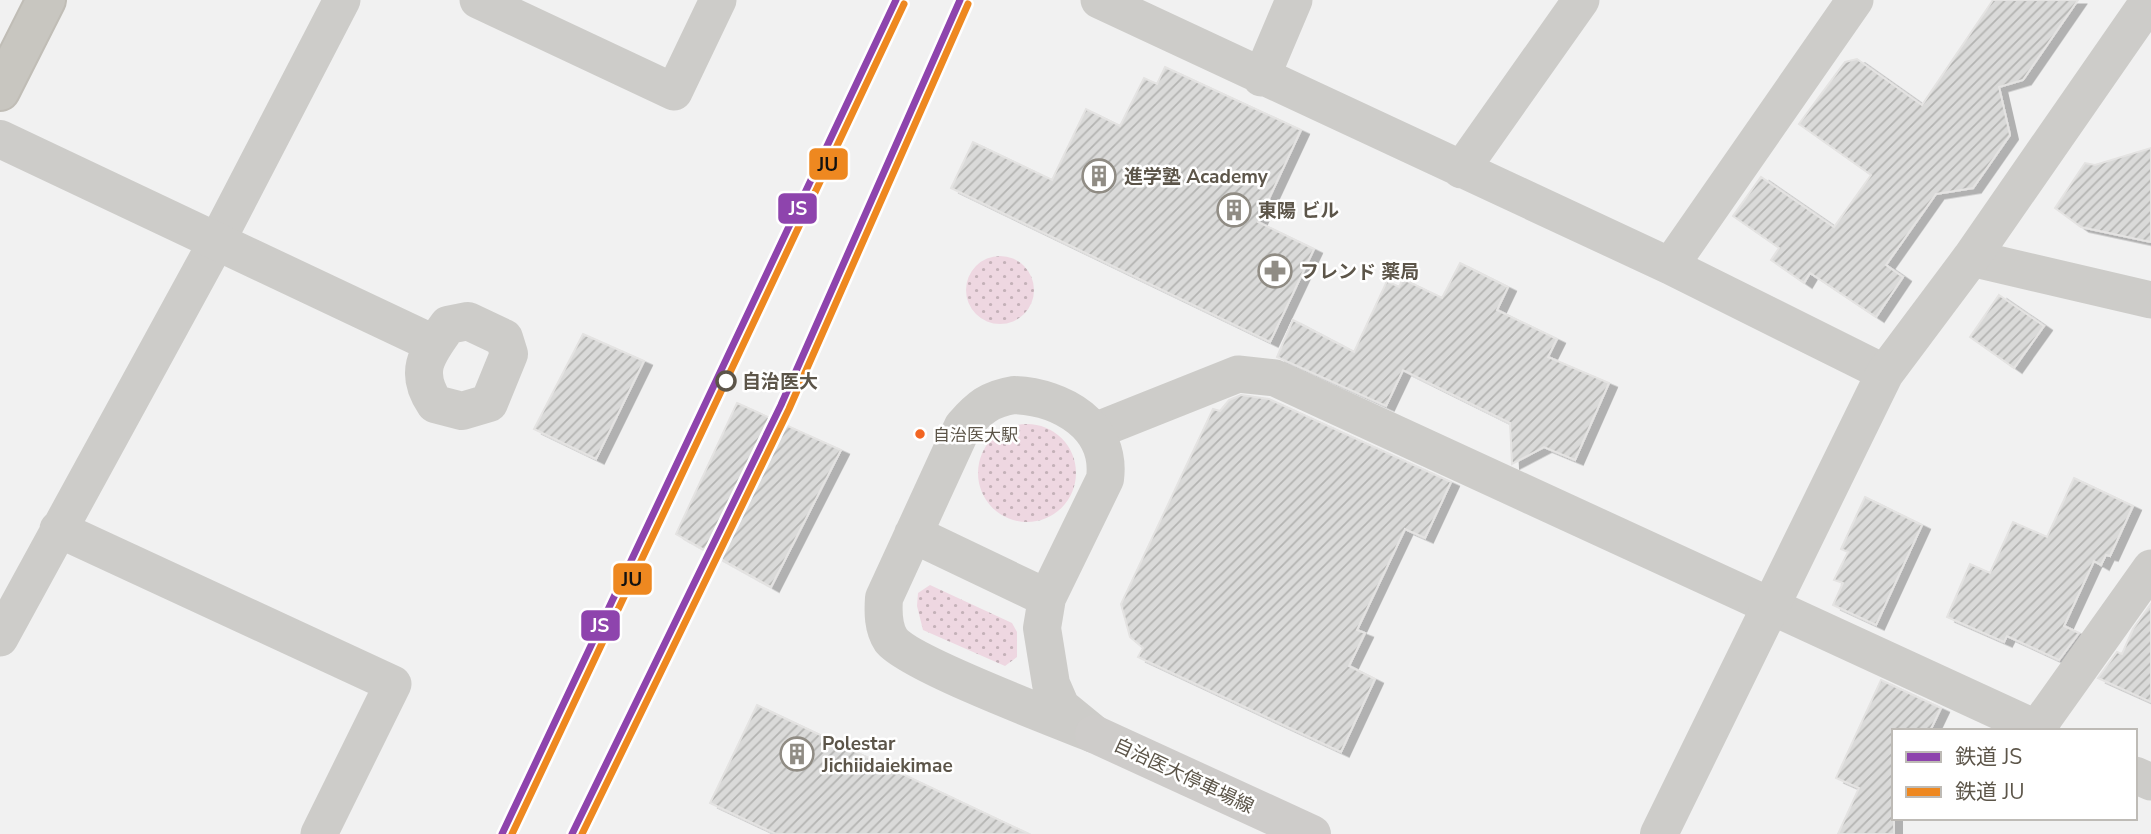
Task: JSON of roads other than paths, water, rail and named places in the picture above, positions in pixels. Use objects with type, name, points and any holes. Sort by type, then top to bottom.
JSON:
[{"type":"highway","points":[[0,91],[46,0]]},
{"type":"main road","name":"自治医大停車場線","points":[[1094,734],[1312,834]]},
{"type":"street","points":[[0,638],[216,241],[342,0]]},
{"type":"street","points":[[478,0],[674,92],[718,0]]},
{"type":"street","points":[[1099,0],[1261,78],[1670,266],[1885,373]]},
{"type":"street","points":[[1261,78],[1293,0]]},
{"type":"street","points":[[1461,170],[1580,0]]},
{"type":"street","points":[[1670,266],[1855,0]]},
{"type":"street","points":[[1659,834],[1885,373],[1971,258],[2150,0]]},
{"type":"street","points":[[0,139],[434,344]]},
{"type":"street","points":[[1971,258],[2151,300]]},
{"type":"street","points":[[1095,431],[1238,374],[1275,378],[2037,729]]},
{"type":"street","points":[[1030,395],[1076,414],[1095,431],[1103,443],[1108,460],[1105,479],[1047,598],[1042,628],[1051,684],[1061,707],[1094,734],[1012,702],[911,654],[891,641],[883,618],[884,598],[963,426],[981,406],[995,398],[1030,395]]},
{"type":"street","points":[[58,529],[393,684],[319,834]]},
{"type":"street","points":[[913,534],[1047,598]]},
{"type":"street","points":[[2040,729],[2151,568]]},
{"type":"rail line","name":"JS","points":[[502,834],[896,0]]},
{"type":"rail line","name":"JS","points":[[572,834],[781,405],[960,0]]},
{"type":"rail line","name":"JU","points":[[512,834],[904,4]]},
{"type":"rail line","name":"JU","points":[[582,834],[789,409],[968,4]]},
{"type":"place","name":"進学塾 Academy","points":[[1099,176]]},
{"type":"place","name":"東陽 ビル","points":[[1234,210]]},
{"type":"place","name":"フレンド 薬局","points":[[1275,271]]},
{"type":"place","name":"自治医大","points":[[726,381]]},
{"type":"place","name":"自治医大駅","points":[[920,434]]},
{"type":"place","name":"Polestar Jichiidaiekimae","points":[[797,754]]}]
